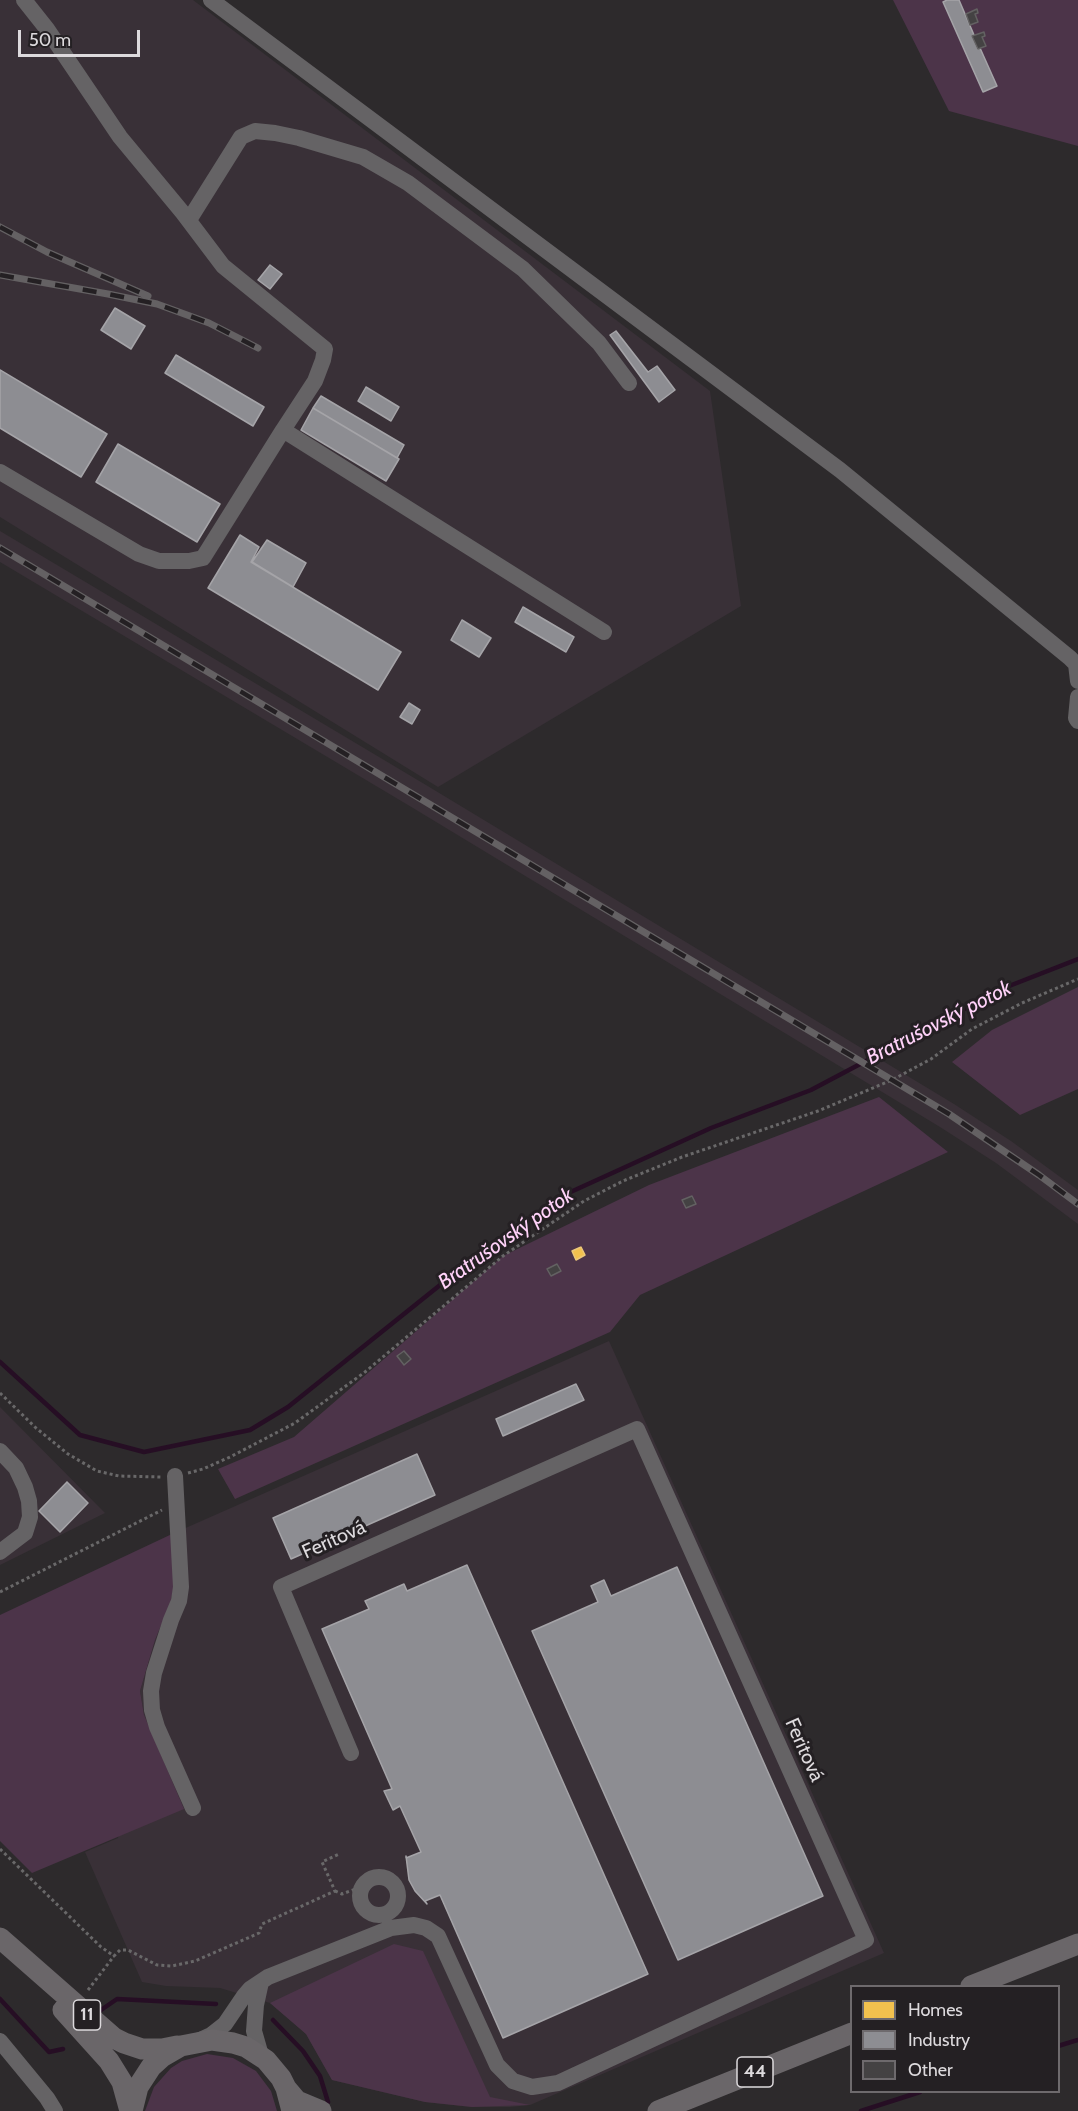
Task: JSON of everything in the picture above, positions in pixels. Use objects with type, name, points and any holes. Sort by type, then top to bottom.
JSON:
[{"type":"main road","name":"11","points":[[0,1940],[105,2031],[124,2043],[152,2050],[212,2040],[233,2043],[257,2054],[274,2068],[286,2088],[292,2111]]},
{"type":"main road","name":"11","points":[[0,1940],[109,2061],[122,2082],[131,2111]]},
{"type":"main road","points":[[974,1985],[1078,1944]]},
{"type":"main road","name":"44","points":[[658,2111],[850,2034]]},
{"type":"main road","points":[[131,2111],[138,2087],[151,2067],[171,2051],[192,2042]]},
{"type":"main road","points":[[286,2088],[297,2101],[321,2111]]},
{"type":"lane","points":[[0,472],[139,554],[159,561],[189,561],[203,558],[315,381],[325,349],[223,266],[189,220],[120,137],[24,0]]},
{"type":"lane","points":[[212,0],[840,470],[1070,658],[1076,664],[1078,681]]},
{"type":"lane","points":[[189,220],[241,137],[255,131],[299,138],[363,157],[408,183],[522,269],[599,343],[629,382]]},
{"type":"lane","points":[[283,430],[604,632]]},
{"type":"lane","points":[[1078,697],[1076,718],[1078,721]]},
{"type":"lane","name":"Feritová","points":[[265,1980],[388,1921],[426,1928],[438,1936],[496,2065],[513,2081],[532,2087],[558,2083],[866,1940],[637,1429],[280,1587],[351,1752]]},
{"type":"lane","points":[[0,1452],[16,1468],[26,1487],[30,1517],[25,1533],[0,1552]]},
{"type":"lane","points":[[175,1476],[181,1587],[179,1601],[154,1673],[151,1691],[152,1710],[157,1727],[193,1808]]},
{"type":"lane","points":[[376,1877],[389,1880],[394,1884],[397,1890],[397,1903],[388,1921],[365,1910],[359,1899],[361,1887],[365,1882],[376,1877]]},
{"type":"lane","points":[[192,2042],[217,2031],[229,2019],[244,1996],[265,1980]]},
{"type":"lane","points":[[265,1980],[256,2004],[254,2031],[260,2052],[266,2060]]},
{"type":"lane","points":[[0,2041],[55,2111]]},
{"type":"path","points":[[0,1393],[68,1454],[97,1472],[119,1476],[175,1476],[203,1469],[295,1423],[365,1372],[503,1256],[584,1201],[622,1181],[682,1157],[818,1112],[892,1080],[931,1059],[972,1029],[1022,1003],[1078,979]]},
{"type":"path","points":[[0,1592],[176,1504]]},
{"type":"path","points":[[0,1849],[101,1947],[114,1956]]},
{"type":"path","points":[[339,1854],[322,1862],[335,1891],[342,1894],[361,1887]]},
{"type":"path","points":[[87,1991],[114,1956],[124,1949],[157,1965],[172,1966],[195,1961],[259,1933],[262,1924],[335,1891]]},
{"type":"shaded area","points":[[0,0],[193,0],[710,391],[741,606],[438,787],[0,517]]},
{"type":"shaded area","points":[[893,0],[1078,0],[1078,146],[949,111]]},
{"type":"shaded area","points":[[0,531],[954,1104],[1011,1141],[1078,1190],[1078,1224],[996,1163],[940,1127],[413,808],[0,562]]},
{"type":"shaded area","points":[[1078,987],[1078,1089],[1020,1115],[952,1062],[992,1030]]},
{"type":"shaded area","points":[[879,1097],[948,1152],[640,1295],[610,1332],[235,1499],[218,1469],[294,1437],[503,1256],[649,1185]]},
{"type":"shaded area","points":[[609,1341],[884,1953],[530,2105],[510,2107],[472,2107],[425,2102],[332,2080],[306,2034],[270,2003],[220,1988],[166,1986],[142,1982],[85,1852],[118,1838],[144,1715],[140,1691],[155,1640],[170,1604],[172,1534]]},
{"type":"shaded area","points":[[0,1407],[105,1513],[0,1565]]},
{"type":"shaded area","points":[[172,1534],[174,1586],[140,1691],[144,1715],[184,1809],[32,1873],[0,1841],[0,1615]]},
{"type":"shaded area","points":[[394,1944],[423,1951],[490,2097],[530,2105],[472,2107],[425,2102],[332,2080],[306,2034],[270,2003]]},
{"type":"shaded area","points":[[207,2054],[233,2058],[256,2071],[271,2091],[277,2111],[145,2111],[154,2087],[171,2068],[182,2061]]},
{"type":"building: Homes","points":[[581,1247],[585,1255],[576,1260],[572,1251]]},
{"type":"building: Industry","points":[[959,0],[974,35],[972,36],[997,86],[983,92],[943,2]]},
{"type":"building: Industry","points":[[270,265],[282,274],[270,289],[258,280]]},
{"type":"building: Industry","points":[[115,308],[145,326],[131,349],[101,330]]},
{"type":"building: Industry","points":[[616,331],[648,372],[657,366],[675,390],[659,402],[610,335]]},
{"type":"building: Industry","points":[[176,355],[264,407],[253,426],[165,373]]},
{"type":"building: Industry","points":[[0,370],[107,434],[81,477],[0,428]]},
{"type":"building: Industry","points":[[366,387],[399,407],[391,421],[358,401]]},
{"type":"building: Industry","points":[[321,396],[404,445],[397,458],[313,408]]},
{"type":"building: Industry","points":[[313,408],[399,459],[386,481],[301,430]]},
{"type":"building: Industry","points":[[118,444],[220,504],[197,542],[96,482]]},
{"type":"building: Industry","points":[[240,535],[259,547],[251,562],[401,652],[378,690],[208,588]]},
{"type":"building: Industry","points":[[267,540],[306,563],[293,587],[252,562]]},
{"type":"building: Industry","points":[[523,607],[574,637],[566,652],[515,622]]},
{"type":"building: Industry","points":[[462,620],[491,638],[479,657],[451,640]]},
{"type":"building: Industry","points":[[409,703],[420,710],[412,724],[400,717]]},
{"type":"building: Industry","points":[[576,1384],[584,1400],[503,1436],[496,1419]]},
{"type":"building: Industry","points":[[417,1454],[435,1495],[291,1559],[273,1518]]},
{"type":"building: Industry","points":[[67,1482],[88,1503],[60,1532],[39,1511]]},
{"type":"building: Industry","points":[[467,1565],[648,1974],[503,2038],[440,1895],[425,1901],[427,1904],[415,1891],[409,1880],[406,1858],[421,1852],[400,1806],[393,1810],[384,1791],[392,1789],[322,1629],[369,1609],[365,1601],[404,1584],[407,1591]]},
{"type":"building: Industry","points":[[677,1567],[823,1896],[678,1960],[532,1631],[598,1602],[591,1586],[604,1580],[611,1596]]},
{"type":"building: Other","points":[[977,9],[978,13],[975,14],[978,22],[970,25],[966,14]]},
{"type":"building: Other","points":[[984,32],[985,36],[982,37],[986,46],[978,49],[972,36]]},
{"type":"building: Other","points":[[692,1196],[696,1204],[686,1208],[682,1200]]},
{"type":"building: Other","points":[[557,1264],[561,1271],[551,1276],[547,1269]]},
{"type":"building: Other","points":[[404,1351],[411,1359],[404,1365],[397,1356]]},
{"type":"waterway","name":"Bratrušovský potok","points":[[0,1362],[80,1435],[144,1452],[250,1430],[288,1407],[475,1257],[564,1195],[711,1128],[811,1090],[1004,988],[1078,959]]},
{"type":"waterway","points":[[0,1999],[49,2052],[63,2049]]},
{"type":"waterway","points":[[101,2010],[117,1999],[216,2004]]},
{"type":"waterway","points":[[273,2020],[303,2051],[320,2076],[328,2102]]},
{"type":"waterway","points":[[1060,2045],[1078,2040]]},
{"type":"waterway","points":[[861,2111],[917,2093]]},
{"type":"railway","points":[[0,227],[47,252],[148,296]]},
{"type":"railway","points":[[0,275],[157,304],[209,323],[258,348]]},
{"type":"railway","points":[[0,548],[949,1114],[1078,1204]]}]
